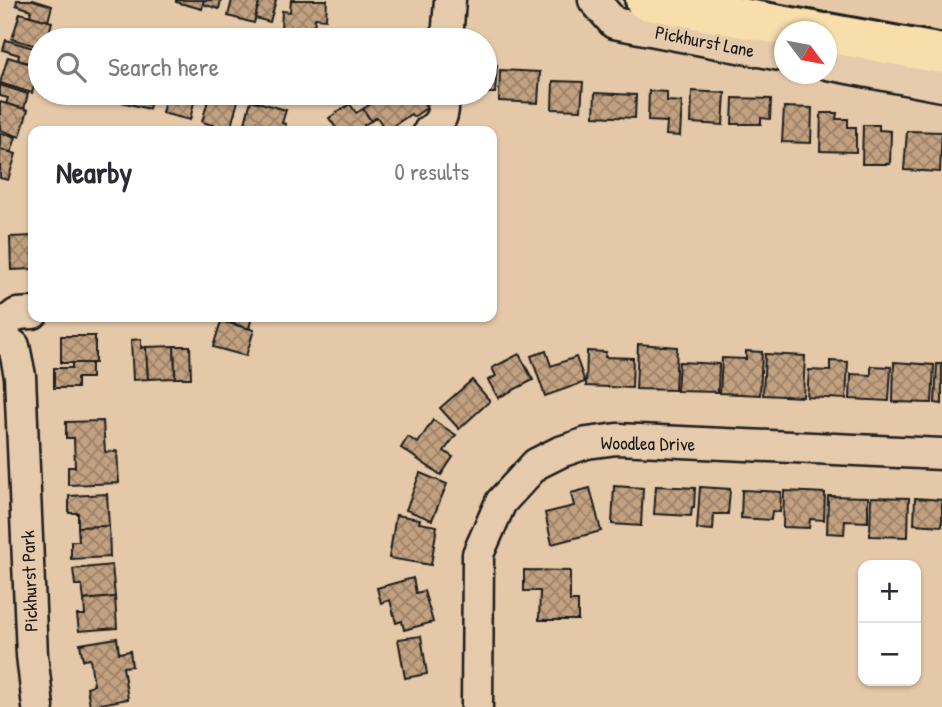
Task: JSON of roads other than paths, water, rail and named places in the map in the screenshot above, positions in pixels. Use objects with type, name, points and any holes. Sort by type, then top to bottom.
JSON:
[{"type":"main road","name":"Pickhurst Lane","points":[[647,0],[774,24]]},
{"type":"main road","points":[[837,35],[942,54]]},
{"type":"street","points":[[448,28],[450,0]]},
{"type":"street","name":"Pickhurst Lane","points":[[594,0],[614,23],[774,54]]},
{"type":"street","points":[[837,66],[942,86]]},
{"type":"street","points":[[436,126],[442,118],[443,105]]},
{"type":"street","points":[[0,327],[17,314],[28,313]]},
{"type":"street","name":"Pickhurst Park","points":[[0,336],[14,346],[20,376],[32,656],[38,707]]},
{"type":"street","name":"Woodlea Drive","points":[[477,707],[478,554],[501,502],[536,464],[559,452],[587,443],[617,439],[942,454]]}]
